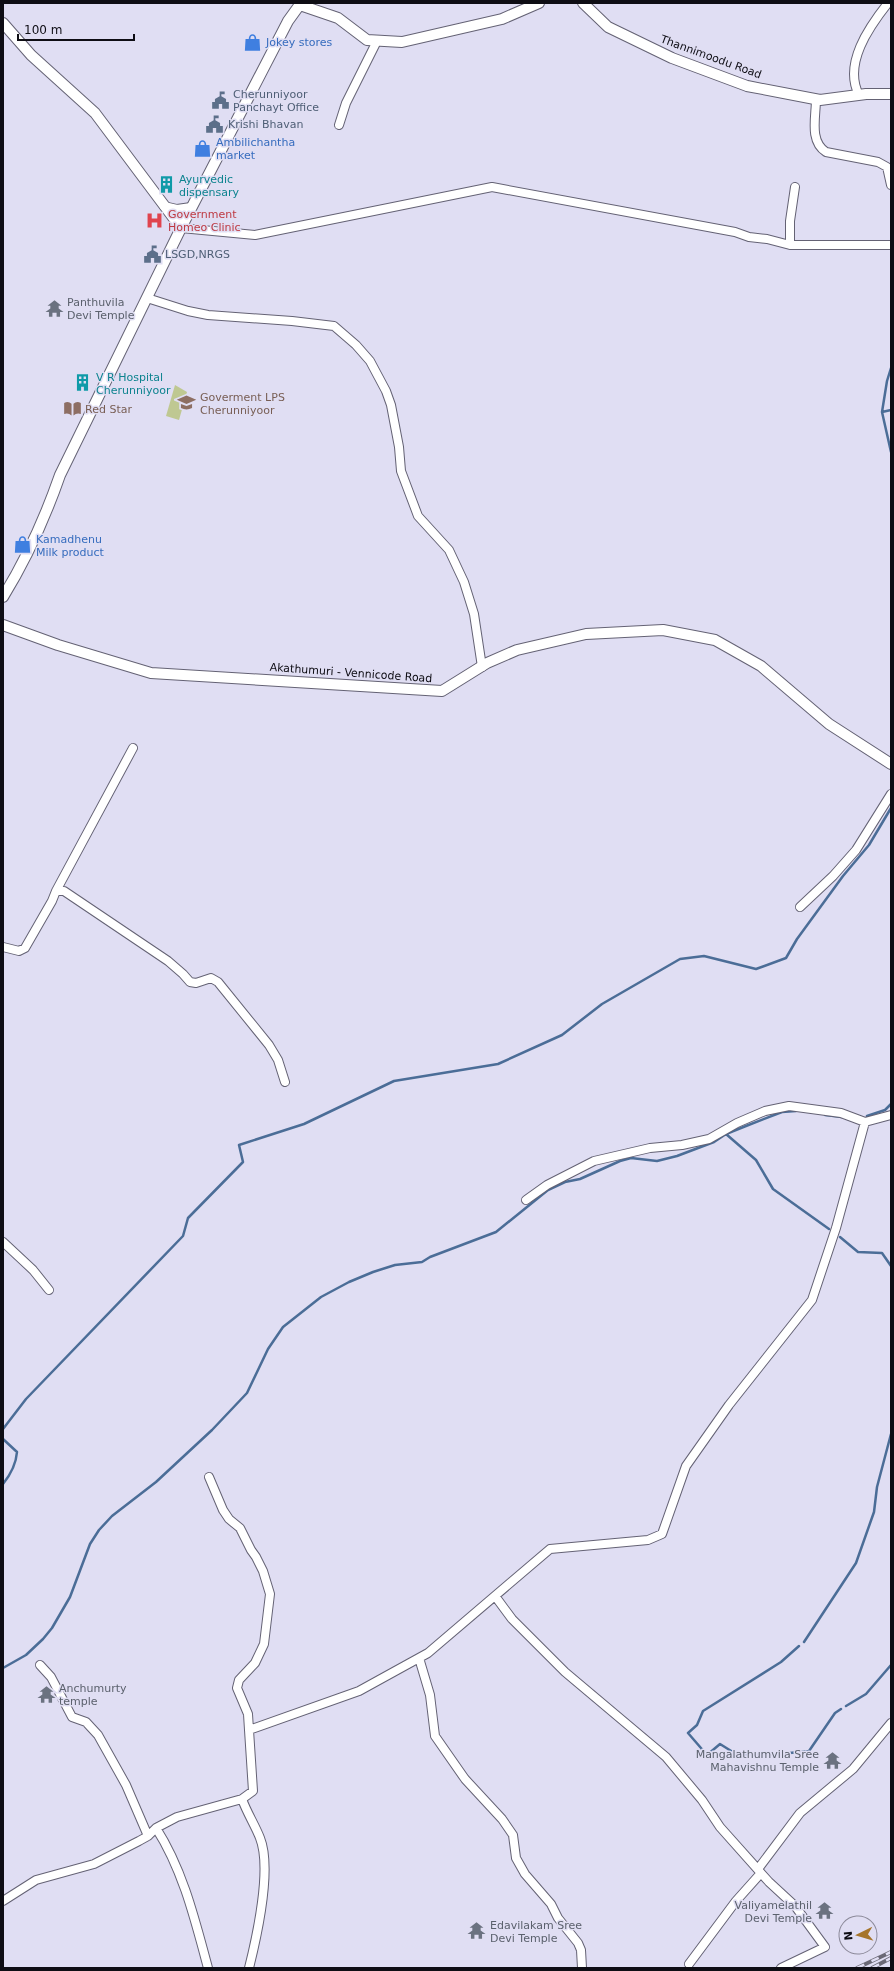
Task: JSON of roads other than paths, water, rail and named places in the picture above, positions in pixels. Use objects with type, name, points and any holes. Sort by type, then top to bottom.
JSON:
[{"type":"street","points":[[3,596],[20,570],[48,510],[60,475],[191,208],[288,21],[299,4],[338,18],[367,40],[402,42],[502,19],[539,3]]},
{"type":"street","name":"Thannimoodu Road","points":[[583,3],[608,27],[672,58],[747,86],[816,99],[891,94]]},
{"type":"street","points":[[859,95],[856,90],[855,79],[858,54],[875,18],[888,3]]},
{"type":"street","points":[[3,23],[31,55],[95,114],[181,228],[255,235],[492,187],[735,232],[749,237],[767,238],[790,245],[891,245]]},
{"type":"street","points":[[339,124],[346,103],[377,41]]},
{"type":"street","points":[[816,99],[815,139],[820,148],[826,152],[878,162],[887,167],[891,185]]},
{"type":"street","points":[[790,245],[790,221],[795,187]]},
{"type":"street","points":[[164,206],[177,209],[191,208]]},
{"type":"street","points":[[147,298],[188,311],[208,315],[334,326],[356,345],[370,361],[389,398],[399,447],[401,471],[418,516],[449,550],[464,582],[474,614],[482,667]]},
{"type":"street","name":"Akathumuri - Vennicode Road","points":[[3,625],[58,645],[150,673],[442,691],[482,667],[517,650],[586,634],[663,630],[714,640],[761,666],[830,724],[891,764]]},
{"type":"street","points":[[3,947],[19,951],[25,948],[133,748]]},
{"type":"street","points":[[800,907],[833,876],[856,850],[891,794]]},
{"type":"street","points":[[56,891],[64,891],[121,929],[168,962],[183,974],[190,982],[196,983],[211,978],[218,982],[269,1045],[278,1060],[285,1082]]},
{"type":"street","points":[[526,1200],[547,1185],[594,1161],[650,1148],[682,1145],[709,1139],[737,1123],[765,1112],[789,1106],[841,1113],[865,1122],[891,1114]]},
{"type":"street","points":[[249,1730],[359,1691],[428,1653],[550,1549],[648,1540],[662,1534],[686,1466],[729,1405],[812,1300],[836,1228],[865,1122]]},
{"type":"street","points":[[3,1242],[33,1270],[49,1290]]},
{"type":"street","points":[[3,1901],[36,1880],[94,1864],[148,1836],[156,1828],[177,1817],[242,1799],[254,1791],[248,1714],[237,1688],[239,1680],[255,1663],[264,1644],[270,1594],[263,1571],[256,1557],[240,1528],[229,1519],[223,1510],[209,1477]]},
{"type":"street","points":[[495,1596],[512,1619],[565,1672],[666,1757],[702,1800],[720,1827],[760,1871],[795,1906],[825,1947],[781,1968]]},
{"type":"street","points":[[419,1658],[430,1695],[435,1736],[465,1779],[502,1819],[513,1835],[516,1858],[525,1874],[551,1904],[558,1918],[578,1943],[581,1950],[582,1968]]},
{"type":"street","points":[[40,1665],[51,1677],[72,1717],[86,1722],[98,1735],[126,1785],[148,1836]]},
{"type":"street","points":[[688,1964],[760,1871],[800,1813],[853,1769],[891,1723]]},
{"type":"street","points":[[242,1799],[260,1839],[266,1864],[258,1931],[249,1968]]},
{"type":"street","points":[[156,1828],[169,1847],[183,1880],[208,1968]]},
{"type":"waterway","points":[[882,412],[887,381],[891,368]]},
{"type":"waterway","points":[[891,410],[882,412],[891,452]]},
{"type":"waterway","points":[[3,1429],[26,1399],[183,1236],[188,1218],[243,1162],[239,1145],[304,1124],[394,1081],[498,1064],[562,1035],[602,1004],[680,959],[704,956],[756,969],[786,958],[797,939],[843,876],[869,845],[891,808]]},
{"type":"waterway","points":[[867,1116],[885,1110],[891,1104]]},
{"type":"waterway","points":[[3,1668],[26,1655],[52,1628],[70,1597],[90,1544],[99,1530],[112,1516],[156,1482],[212,1430],[247,1393],[268,1349],[283,1327],[321,1297],[349,1282],[373,1272],[395,1265],[422,1262],[430,1257],[496,1232],[548,1190],[565,1182],[580,1179],[620,1161],[631,1158],[657,1161],[677,1156],[714,1142],[726,1134],[782,1112],[796,1111]]},
{"type":"waterway","points":[[825,1115],[842,1117]]},
{"type":"waterway","points":[[726,1134],[756,1160],[773,1189],[829,1229]]},
{"type":"waterway","points":[[840,1237],[858,1252],[882,1253],[891,1266]]},
{"type":"waterway","points":[[804,1642],[856,1563],[874,1512],[877,1487],[891,1434]]},
{"type":"waterway","points":[[3,1439],[17,1452],[13,1469],[3,1484]]},
{"type":"waterway","points":[[799,1646],[781,1662],[703,1711],[697,1725],[688,1733],[707,1755],[720,1744],[736,1754],[770,1755],[809,1751],[835,1713],[841,1709]]},
{"type":"waterway","points":[[846,1706],[866,1694],[891,1665]]},
{"type":"railway","points":[[857,1968],[891,1952]]},
{"type":"railway","points":[[872,1968],[891,1958]]},
{"type":"place","name":"Jokey stores","points":[[253,42]]},
{"type":"place","name":"Cherunniyoor Panchayt Office","points":[[220,100]]},
{"type":"place","name":"Krishi Bhavan","points":[[215,124]]},
{"type":"place","name":"Ambilichantha market","points":[[203,148]]},
{"type":"place","name":"Ayurvedic dispensary","points":[[166,185]]},
{"type":"place","name":"Government Homeo Clinic","points":[[155,220]]},
{"type":"place","name":"LSGD,NRGS","points":[[152,254]]},
{"type":"place","name":"Panthuvila Devi Temple","points":[[54,308]]},
{"type":"place","name":"V R Hospital Cherunniyoor","points":[[83,383]]},
{"type":"place","name":"Goverment LPS Cherunniyoor","points":[[187,403]]},
{"type":"place","name":"Red Star","points":[[72,409]]},
{"type":"place","name":"Kamadhenu Milk product","points":[[23,545]]},
{"type":"place","name":"Anchumurty temple","points":[[46,1694]]},
{"type":"place","name":"Mangalathumvila Sree Mahavishnu Temple","points":[[832,1760]]},
{"type":"place","name":"Valiyamelathil Devi Temple","points":[[825,1911]]},
{"type":"place","name":"Edavilakam Sree Devi Temple","points":[[477,1931]]}]
